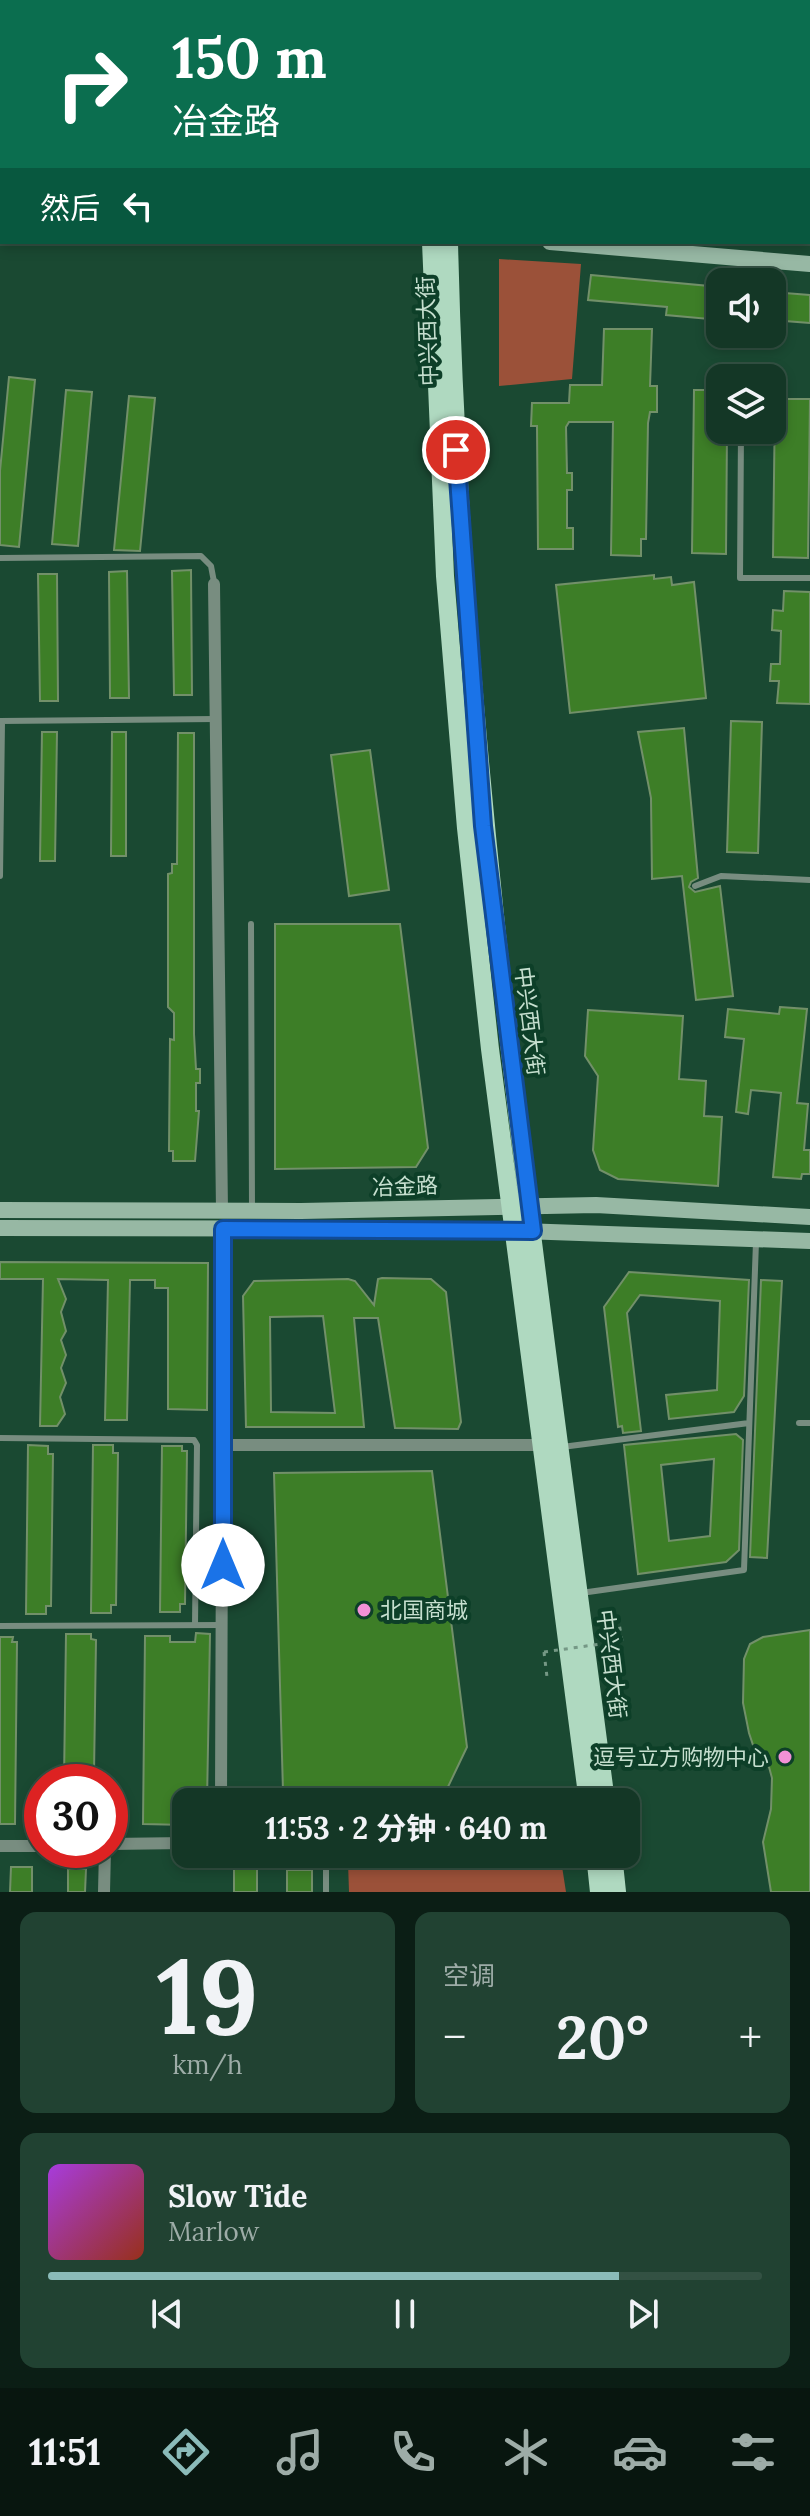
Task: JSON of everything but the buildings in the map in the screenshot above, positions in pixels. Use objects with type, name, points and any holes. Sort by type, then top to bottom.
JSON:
[{"type":"main road","name":"中兴西大街","points":[[431,244],[438,451],[458,744],[483,988],[524,1230],[551,1446],[587,1788]]},
{"type":"main road","name":"中兴西大街","points":[[449,244],[458,481],[475,728],[520,1206]]},
{"type":"main road","name":"中兴西大街","points":[[551,1446],[579,1593],[604,1788]]},
{"type":"main road","points":[[596,1868],[599,1892]]},
{"type":"main road","points":[[614,1868],[617,1892]]},
{"type":"street","points":[[574,244],[810,264]]},
{"type":"street","points":[[214,584],[222,1210]]},
{"type":"street","name":"冶金路","points":[[0,1210],[596,1205],[810,1217]]},
{"type":"street","name":"冶金路","points":[[0,1228],[524,1230],[810,1241]]},
{"type":"street","points":[[221,1788],[223,1229]]},
{"type":"street","points":[[223,1445],[551,1446]]},
{"type":"street","points":[[128,1844],[172,1843]]},
{"type":"street","points":[[0,1846],[24,1846]]},
{"type":"street","points":[[104,1892],[105,1868]]},
{"type":"lane","points":[[741,444],[740,578],[810,578]]},
{"type":"lane","points":[[0,558],[201,556],[211,566],[214,584]]},
{"type":"lane","points":[[0,876],[1,722],[216,719]]},
{"type":"lane","points":[[695,886],[721,876],[810,880]]},
{"type":"lane","points":[[251,924],[252,1210]]},
{"type":"lane","points":[[579,1593],[744,1570],[756,1239]]},
{"type":"lane","points":[[551,1446],[749,1423]]},
{"type":"lane","points":[[799,1423],[810,1423]]},
{"type":"lane","points":[[0,1438],[194,1440],[197,1445],[195,1625]]},
{"type":"lane","points":[[0,1626],[223,1625]]},
{"type":"lane","points":[[326,1868],[326,1892]]},
{"type":"path","points":[[547,1677],[544,1652],[622,1641],[618,1617]]},
{"type":"shaded area","points":[[499,259],[581,264],[572,379],[499,386]]},
{"type":"shaded area","points":[[348,1868],[562,1868],[566,1892],[349,1892]]},
{"type":"place","name":"北国商城","points":[[364,1610]]},
{"type":"place","name":"逗号立方购物中心","points":[[785,1757]]},
{"type":"route","points":[[223,1565],[223,1229],[533,1231],[483,826],[456,450]]}]
